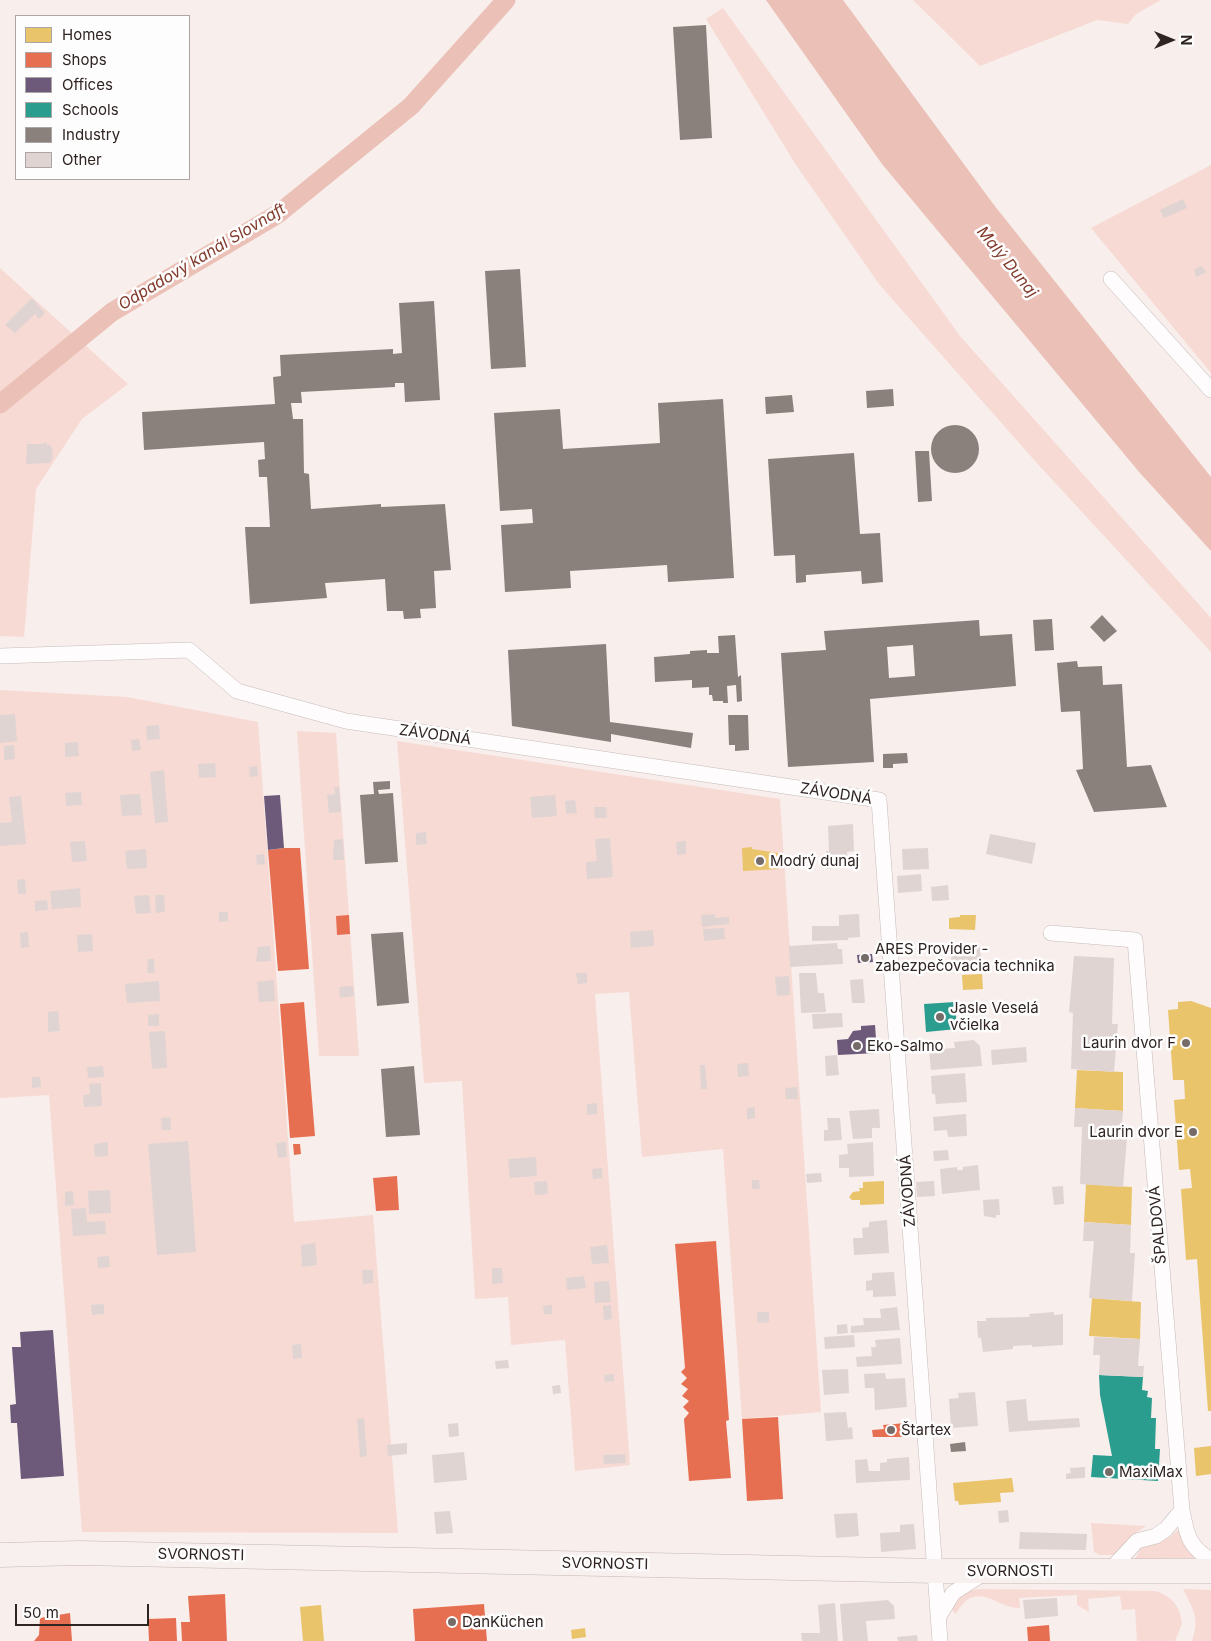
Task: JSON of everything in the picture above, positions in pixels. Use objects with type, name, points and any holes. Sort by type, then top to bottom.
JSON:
[{"type":"main road","name":"SVORNOSTI","points":[[0,1555],[89,1553],[936,1571],[1211,1571]]},
{"type":"street","points":[[1112,278],[1211,390]]},
{"type":"street","name":"ZÁVODNÁ","points":[[0,656],[189,650],[237,691],[346,721],[879,800],[940,1641]]},
{"type":"street","name":"ŠPALDOVÁ","points":[[1051,933],[1135,940],[1182,1510],[1187,1535],[1194,1548],[1211,1560]]},
{"type":"street","points":[[1110,1570],[1136,1541],[1156,1536],[1166,1529],[1182,1510]]},
{"type":"street","points":[[939,1616],[953,1593],[968,1581],[988,1571]]},
{"type":"shaded area","points":[[913,0],[1161,0],[1136,14],[1128,24],[1097,20],[980,66]]},
{"type":"shaded area","points":[[723,8],[960,336],[1211,618],[1211,652],[1035,461],[879,284],[796,165],[706,19]]},
{"type":"shaded area","points":[[1211,165],[1211,373],[1091,228]]},
{"type":"shaded area","points":[[0,268],[128,384],[82,419],[36,489],[24,637],[0,636]]},
{"type":"shaded area","points":[[0,690],[127,697],[258,722],[294,1222],[373,1215],[398,1533],[82,1532],[49,1095],[0,1098]]},
{"type":"shaded area","points":[[297,731],[336,733],[359,1056],[319,1056]]},
{"type":"shaded area","points":[[397,741],[780,799],[821,1412],[742,1419],[723,1149],[642,1157],[629,992],[595,994],[630,1465],[575,1471],[565,1340],[511,1345],[508,1297],[475,1299],[462,1081],[424,1083]]},
{"type":"shaded area","points":[[1091,1523],[1146,1526],[1136,1533],[1114,1555],[1100,1555],[1094,1552]]},
{"type":"shaded area","points":[[1180,1528],[1197,1558],[1135,1559],[1142,1546],[1170,1537]]},
{"type":"shaded area","points":[[978,1589],[1155,1591],[1166,1596],[1174,1603],[1182,1624],[1175,1641],[1137,1641],[1135,1609],[1122,1610],[1120,1596],[1088,1599],[1089,1612],[1077,1605],[1077,1595],[1019,1598],[1020,1608],[1004,1605],[979,1596],[971,1598],[964,1603],[956,1614],[950,1608],[962,1595]]},
{"type":"shaded area","points":[[1183,1589],[1211,1590],[1211,1641],[1192,1641],[1195,1626],[1194,1614]]},
{"type":"water","name":"Malý Dunaj","points":[[766,0],[843,0],[994,205],[1211,477],[1211,551],[1140,473],[882,164]]},
{"type":"building: Homes","name":"Modrý dunaj","points":[[752,847],[752,849],[778,853],[779,869],[743,871],[742,848]]},
{"type":"building: Homes","points":[[960,915],[976,915],[975,930],[949,929],[949,918],[960,917]]},
{"type":"building: Homes","points":[[982,974],[983,989],[963,990],[962,975]]},
{"type":"building: Homes","points":[[1191,1001],[1211,1008],[1211,1411],[1208,1411],[1197,1259],[1186,1260],[1181,1189],[1192,1188],[1190,1169],[1179,1170],[1174,1100],[1185,1099],[1184,1080],[1173,1080],[1168,1010],[1178,1009],[1178,1002]]},
{"type":"building: Homes","points":[[1077,1070],[1123,1072],[1123,1111],[1075,1108]]},
{"type":"building: Homes","points":[[884,1181],[884,1204],[860,1205],[860,1200],[852,1200],[849,1197],[853,1192],[860,1191],[859,1188],[863,1188],[863,1182]]},
{"type":"building: Homes","points":[[1086,1184],[1132,1187],[1131,1225],[1084,1222]]},
{"type":"building: Homes","points":[[1092,1298],[1141,1302],[1140,1339],[1089,1336]]},
{"type":"building: Homes","points":[[1211,1446],[1211,1474],[1196,1476],[1194,1448]]},
{"type":"building: Homes","points":[[1012,1478],[1014,1492],[1000,1493],[1001,1502],[959,1505],[958,1501],[955,1501],[953,1483]]},
{"type":"building: Homes","points":[[321,1605],[324,1641],[303,1641],[300,1607]]},
{"type":"building: Homes","points":[[585,1628],[586,1637],[572,1639],[571,1630]]},
{"type":"building: Shops","points":[[300,848],[309,969],[278,971],[268,850]]},
{"type":"building: Shops","points":[[349,915],[350,934],[337,935],[336,916]]},
{"type":"building: Shops","points":[[304,1002],[315,1136],[290,1138],[280,1004]]},
{"type":"building: Shops","points":[[293,1144],[300,1144],[301,1154],[294,1155]]},
{"type":"building: Shops","points":[[397,1176],[399,1210],[376,1211],[373,1178]]},
{"type":"building: Shops","points":[[716,1241],[729,1420],[726,1421],[731,1478],[689,1481],[684,1419],[689,1413],[683,1407],[689,1401],[682,1396],[688,1389],[681,1384],[687,1378],[681,1372],[685,1368],[675,1244]]},
{"type":"building: Shops","points":[[778,1417],[783,1499],[747,1501],[742,1419]]},
{"type":"building: Shops","name":"Štartex","points":[[906,1423],[909,1430],[907,1437],[873,1437],[872,1430],[884,1429],[883,1425]]},
{"type":"building: Shops","points":[[225,1594],[227,1641],[182,1641],[181,1622],[190,1622],[188,1596]]},
{"type":"building: Shops","points":[[484,1604],[487,1641],[415,1641],[413,1609]]},
{"type":"building: Shops","points":[[70,1613],[72,1641],[34,1641],[39,1635],[40,1618]]},
{"type":"building: Shops","points":[[176,1618],[177,1641],[149,1641],[148,1619]]},
{"type":"building: Shops","points":[[1049,1625],[1050,1641],[1028,1641],[1027,1627]]},
{"type":"building: Offices","points":[[280,795],[284,848],[268,850],[264,796]]},
{"type":"building: Offices","name":"ARES Provider - zabezpečovacia technika","points":[[872,954],[873,962],[858,963],[857,955]]},
{"type":"building: Offices","name":"Eko-Salmo","points":[[875,1025],[877,1053],[838,1055],[837,1040],[848,1039],[853,1031],[861,1030],[861,1026]]},
{"type":"building: Offices","points":[[53,1330],[64,1476],[21,1479],[17,1423],[11,1423],[10,1405],[16,1404],[12,1347],[21,1347],[20,1332]]},
{"type":"building: Schools","points":[[955,1002],[957,1029],[926,1032],[924,1004]]},
{"type":"building: Schools","points":[[1099,1375],[1143,1377],[1142,1390],[1148,1391],[1147,1397],[1152,1398],[1151,1418],[1156,1418],[1155,1449],[1160,1449],[1158,1481],[1091,1477],[1093,1455],[1112,1456],[1100,1395]]},
{"type":"building: Industry","points":[[706,25],[712,138],[680,140],[673,27]]},
{"type":"building: Industry","points":[[520,269],[526,367],[491,369],[485,271]]},
{"type":"building: Industry","points":[[434,301],[440,400],[405,402],[404,383],[395,383],[395,387],[301,392],[302,403],[291,403],[293,419],[303,419],[304,473],[309,474],[311,509],[381,504],[381,507],[445,504],[451,570],[434,571],[436,608],[420,609],[421,618],[404,619],[403,611],[387,611],[385,579],[325,583],[327,598],[250,604],[245,527],[270,527],[267,477],[259,477],[258,460],[265,459],[264,442],[144,450],[142,412],[275,404],[273,377],[281,376],[280,355],[393,349],[393,354],[402,353],[399,303]]},
{"type":"building: Industry","points":[[893,389],[894,406],[867,408],[866,391]]},
{"type":"building: Industry","points":[[792,395],[794,412],[766,414],[765,397]]},
{"type":"building: Industry","points":[[723,399],[734,578],[668,582],[667,565],[570,571],[571,588],[505,592],[501,525],[533,523],[532,509],[500,511],[494,413],[560,409],[563,449],[660,443],[658,403]]},
{"type":"building: Industry","points":[[955,425],[964,427],[972,432],[977,440],[979,449],[977,458],[972,466],[964,471],[955,473],[946,471],[938,466],[933,458],[931,449],[933,440],[938,432],[946,427]]},
{"type":"building: Industry","points":[[915,451],[929,451],[932,501],[918,502]]},
{"type":"building: Industry","points":[[854,453],[860,534],[880,533],[883,582],[862,584],[861,571],[806,575],[806,582],[796,583],[795,555],[774,556],[768,459]]},
{"type":"building: Industry","points":[[1102,615],[1117,631],[1104,642],[1090,627]]},
{"type":"building: Industry","points":[[1052,619],[1054,650],[1035,651],[1033,620]]},
{"type":"building: Industry","points":[[979,620],[980,636],[1012,634],[1016,686],[870,699],[874,762],[788,767],[781,653],[826,650],[824,631]],"holes":[[[913,645],[915,676],[889,678],[887,647]]]},
{"type":"building: Industry","points":[[735,635],[738,677],[741,675],[742,701],[737,702],[736,685],[727,686],[728,703],[723,703],[723,701],[713,701],[712,695],[709,695],[709,687],[692,688],[692,680],[655,682],[654,657],[690,654],[690,651],[707,650],[707,653],[719,653],[718,636]]},
{"type":"building: Industry","points":[[606,644],[610,722],[693,733],[691,748],[611,734],[611,742],[512,726],[508,650]]},
{"type":"building: Industry","points":[[1077,661],[1078,667],[1102,666],[1103,685],[1122,684],[1127,767],[1151,765],[1167,807],[1094,812],[1076,770],[1083,769],[1080,711],[1061,712],[1057,663]]},
{"type":"building: Industry","points":[[728,715],[748,715],[749,750],[735,751],[735,745],[729,745]]},
{"type":"building: Industry","points":[[907,753],[908,763],[893,764],[893,768],[883,768],[883,754]]},
{"type":"building: Industry","points":[[390,781],[390,789],[378,790],[379,794],[393,793],[398,862],[365,864],[360,795],[374,794],[373,782]]},
{"type":"building: Industry","points":[[403,932],[409,1003],[377,1006],[371,934]]},
{"type":"building: Industry","points":[[414,1066],[420,1135],[386,1137],[381,1069]]},
{"type":"building: Industry","points":[[965,1442],[966,1451],[951,1452],[950,1444]]},
{"type":"building: Other","points":[[1183,199],[1187,208],[1164,218],[1160,210]]},
{"type":"building: Other","points":[[1201,266],[1207,272],[1196,277],[1194,270]]},
{"type":"building: Other","points":[[32,298],[45,313],[39,319],[35,314],[15,333],[5,325]]},
{"type":"building: Other","points":[[47,442],[47,445],[50,445],[52,448],[53,458],[50,463],[26,464],[27,444]]},
{"type":"building: Other","points":[[15,714],[17,741],[0,743],[0,715]]},
{"type":"building: Other","points":[[159,725],[160,739],[147,740],[146,726]]},
{"type":"building: Other","points":[[139,739],[141,750],[132,751],[131,740]]},
{"type":"building: Other","points":[[78,742],[79,756],[65,757],[65,743]]},
{"type":"building: Other","points":[[14,745],[15,759],[4,760],[4,746]]},
{"type":"building: Other","points":[[215,763],[216,777],[199,778],[198,764]]},
{"type":"building: Other","points":[[257,766],[258,776],[250,777],[249,767]]},
{"type":"building: Other","points":[[164,770],[168,822],[155,823],[150,772]]},
{"type":"building: Other","points":[[334,787],[339,787],[341,812],[329,813],[327,795],[335,794]]},
{"type":"building: Other","points":[[81,792],[82,805],[66,806],[65,793]]},
{"type":"building: Other","points":[[140,794],[142,815],[122,816],[120,795]]},
{"type":"building: Other","points":[[555,795],[557,816],[532,818],[530,797]]},
{"type":"building: Other","points":[[21,796],[26,844],[0,846],[0,823],[12,822],[9,797]]},
{"type":"building: Other","points":[[575,800],[577,813],[566,814],[565,801]]},
{"type":"building: Other","points":[[594,807],[606,807],[607,818],[595,818]]},
{"type":"building: Other","points":[[853,824],[854,851],[847,852],[848,868],[827,869],[826,851],[829,851],[828,826]]},
{"type":"building: Other","points":[[426,832],[427,844],[416,845],[416,833]]},
{"type":"building: Other","points":[[990,834],[1036,843],[1032,864],[986,854]]},
{"type":"building: Other","points":[[610,838],[613,877],[587,879],[586,862],[597,861],[595,839]]},
{"type":"building: Other","points":[[343,839],[344,860],[333,860],[334,840]]},
{"type":"building: Other","points":[[85,841],[87,861],[72,862],[70,842]]},
{"type":"building: Other","points":[[686,841],[686,854],[677,855],[676,842]]},
{"type":"building: Other","points":[[928,848],[929,869],[903,870],[902,849]]},
{"type":"building: Other","points":[[146,849],[147,868],[127,869],[125,851]]},
{"type":"building: Other","points":[[264,854],[265,864],[257,865],[256,855]]},
{"type":"building: Other","points":[[921,874],[922,891],[898,893],[897,876]]},
{"type":"building: Other","points":[[25,879],[26,894],[18,894],[17,880]]},
{"type":"building: Other","points":[[948,885],[949,900],[932,901],[931,887]]},
{"type":"building: Other","points":[[80,888],[81,907],[52,909],[50,891]]},
{"type":"building: Other","points":[[149,895],[151,913],[136,914],[134,896]]},
{"type":"building: Other","points":[[155,895],[164,895],[165,912],[156,913]]},
{"type":"building: Other","points":[[47,900],[48,910],[35,911],[35,901]]},
{"type":"building: Other","points":[[219,912],[228,912],[228,921],[219,922]]},
{"type":"building: Other","points":[[715,914],[715,918],[729,917],[729,924],[702,927],[701,915]]},
{"type":"building: Other","points":[[859,914],[860,937],[848,938],[848,940],[812,941],[812,926],[839,926],[839,915]]},
{"type":"building: Other","points":[[724,928],[725,939],[704,941],[703,929]]},
{"type":"building: Other","points":[[653,930],[654,946],[631,948],[630,932]]},
{"type":"building: Other","points":[[28,932],[29,947],[21,948],[20,933]]},
{"type":"building: Other","points":[[92,934],[93,951],[78,952],[77,935]]},
{"type":"building: Other","points":[[837,943],[838,949],[842,949],[843,964],[790,967],[789,946]]},
{"type":"building: Other","points":[[270,946],[271,961],[256,962],[258,947]]},
{"type":"building: Other","points":[[959,947],[980,947],[981,963],[952,965],[951,955],[959,954]]},
{"type":"building: Other","points":[[1074,956],[1114,958],[1112,1024],[1118,1024],[1114,1072],[1071,1069],[1073,1013],[1069,1012]]},
{"type":"building: Other","points":[[148,959],[154,959],[155,973],[147,973]]},
{"type":"building: Other","points":[[576,973],[587,973],[587,983],[578,984]]},
{"type":"building: Other","points":[[799,973],[816,973],[818,993],[824,993],[826,1012],[801,1013]]},
{"type":"building: Other","points":[[789,976],[790,995],[777,996],[775,977]]},
{"type":"building: Other","points":[[863,979],[865,1003],[852,1003],[850,980]]},
{"type":"building: Other","points":[[274,980],[275,1001],[259,1002],[257,982]]},
{"type":"building: Other","points":[[159,981],[160,1001],[127,1003],[125,984]]},
{"type":"building: Other","points":[[353,986],[354,996],[340,998],[339,987]]},
{"type":"building: Other","points":[[58,1011],[60,1031],[48,1032],[48,1012]]},
{"type":"building: Other","points":[[842,1013],[843,1027],[813,1029],[812,1014]]},
{"type":"building: Other","points":[[159,1014],[159,1026],[148,1026],[148,1015]]},
{"type":"building: Other","points":[[165,1031],[167,1068],[152,1069],[149,1032]]},
{"type":"building: Other","points":[[974,1040],[980,1046],[982,1066],[931,1070],[929,1050],[955,1048],[954,1042]]},
{"type":"building: Other","points":[[1026,1047],[1027,1062],[992,1065],[991,1050]]},
{"type":"building: Other","points":[[837,1055],[839,1075],[826,1076],[825,1056]]},
{"type":"building: Other","points":[[748,1063],[749,1076],[738,1077],[737,1064]]},
{"type":"building: Other","points":[[700,1065],[705,1065],[707,1089],[701,1089]]},
{"type":"building: Other","points":[[103,1066],[104,1077],[88,1078],[87,1067]]},
{"type":"building: Other","points":[[965,1073],[967,1102],[936,1104],[935,1094],[932,1094],[931,1076]]},
{"type":"building: Other","points":[[32,1077],[40,1077],[41,1087],[32,1088]]},
{"type":"building: Other","points":[[101,1083],[102,1106],[84,1107],[83,1095],[90,1094],[89,1084]]},
{"type":"building: Other","points":[[797,1087],[798,1099],[786,1099],[785,1088]]},
{"type":"building: Other","points":[[597,1103],[597,1114],[587,1115],[587,1104]]},
{"type":"building: Other","points":[[755,1107],[755,1118],[747,1119],[747,1108]]},
{"type":"building: Other","points":[[1075,1108],[1123,1111],[1121,1138],[1127,1138],[1123,1187],[1080,1184],[1082,1127],[1074,1127]]},
{"type":"building: Other","points":[[879,1109],[880,1128],[872,1128],[872,1138],[853,1139],[849,1111]]},
{"type":"building: Other","points":[[966,1114],[967,1136],[948,1137],[947,1130],[934,1131],[933,1117]]},
{"type":"building: Other","points":[[170,1117],[171,1130],[162,1130],[161,1118]]},
{"type":"building: Other","points":[[827,1118],[840,1118],[842,1140],[824,1141],[824,1130],[828,1130]]},
{"type":"building: Other","points":[[188,1141],[196,1252],[157,1255],[148,1144]]},
{"type":"building: Other","points":[[108,1142],[108,1156],[95,1157],[94,1144]]},
{"type":"building: Other","points":[[286,1142],[287,1157],[278,1158],[276,1143]]},
{"type":"building: Other","points":[[873,1142],[874,1176],[849,1177],[849,1168],[839,1168],[839,1155],[848,1154],[847,1144]]},
{"type":"building: Other","points":[[948,1150],[949,1160],[934,1161],[933,1151]]},
{"type":"building: Other","points":[[536,1157],[537,1176],[510,1178],[508,1159]]},
{"type":"building: Other","points":[[978,1165],[980,1190],[942,1194],[940,1169],[957,1167],[957,1170],[963,1170],[963,1167]]},
{"type":"building: Other","points":[[602,1168],[602,1178],[593,1179],[592,1169]]},
{"type":"building: Other","points":[[821,1173],[822,1182],[807,1183],[806,1174]]},
{"type":"building: Other","points":[[752,1180],[759,1180],[760,1189],[752,1189]]},
{"type":"building: Other","points":[[547,1181],[548,1194],[535,1195],[534,1182]]},
{"type":"building: Other","points":[[934,1181],[935,1196],[917,1197],[916,1182]]},
{"type":"building: Other","points":[[1063,1186],[1064,1204],[1054,1205],[1052,1187]]},
{"type":"building: Other","points":[[110,1190],[111,1213],[89,1214],[88,1191]]},
{"type":"building: Other","points":[[73,1191],[74,1205],[65,1206],[65,1192]]},
{"type":"building: Other","points":[[999,1199],[1000,1215],[996,1215],[996,1218],[984,1216],[983,1200]]},
{"type":"building: Other","points":[[86,1208],[87,1222],[105,1221],[106,1234],[73,1236],[71,1209]]},
{"type":"building: Other","points":[[887,1220],[889,1253],[854,1255],[853,1238],[863,1238],[862,1228],[869,1227],[869,1222]]},
{"type":"building: Other","points":[[1084,1222],[1131,1225],[1130,1253],[1135,1253],[1132,1301],[1089,1298],[1094,1241],[1083,1241]]},
{"type":"building: Other","points":[[315,1243],[317,1265],[302,1267],[301,1245]]},
{"type":"building: Other","points":[[607,1245],[609,1263],[592,1264],[590,1247]]},
{"type":"building: Other","points":[[109,1256],[110,1267],[98,1268],[97,1257]]},
{"type":"building: Other","points":[[492,1268],[502,1268],[503,1283],[492,1284]]},
{"type":"building: Other","points":[[362,1270],[373,1270],[373,1283],[363,1284]]},
{"type":"building: Other","points":[[894,1272],[896,1296],[873,1297],[873,1290],[866,1291],[866,1281],[872,1280],[872,1273]]},
{"type":"building: Other","points":[[584,1276],[586,1288],[567,1290],[566,1278]]},
{"type":"building: Other","points":[[609,1281],[611,1302],[595,1303],[594,1282]]},
{"type":"building: Other","points":[[104,1304],[104,1314],[92,1315],[91,1305]]},
{"type":"building: Other","points":[[552,1305],[552,1314],[544,1314],[543,1306]]},
{"type":"building: Other","points":[[611,1305],[612,1319],[604,1320],[603,1306]]},
{"type":"building: Other","points":[[897,1307],[900,1330],[851,1333],[851,1326],[864,1325],[863,1318],[881,1318],[880,1309]]},
{"type":"building: Other","points":[[757,1312],[769,1312],[769,1322],[758,1323]]},
{"type":"building: Other","points":[[1054,1312],[1054,1315],[1063,1314],[1063,1345],[1013,1346],[1013,1349],[983,1352],[981,1338],[978,1338],[977,1321],[986,1321],[986,1318],[1030,1317],[1029,1314]]},
{"type":"building: Other","points":[[847,1324],[848,1333],[837,1334],[837,1325]]},
{"type":"building: Other","points":[[854,1335],[855,1347],[825,1349],[824,1337]]},
{"type":"building: Other","points":[[1094,1337],[1140,1339],[1138,1366],[1144,1366],[1143,1377],[1099,1375],[1100,1355],[1093,1355]]},
{"type":"building: Other","points":[[900,1338],[902,1364],[857,1367],[856,1357],[872,1356],[871,1347],[876,1347],[875,1340]]},
{"type":"building: Other","points":[[301,1344],[302,1358],[293,1359],[292,1345]]},
{"type":"building: Other","points":[[508,1360],[509,1368],[496,1369],[495,1361]]},
{"type":"building: Other","points":[[848,1369],[849,1393],[824,1395],[822,1370]]},
{"type":"building: Other","points":[[885,1373],[886,1379],[905,1378],[907,1407],[875,1410],[874,1388],[865,1388],[864,1374]]},
{"type":"building: Other","points":[[614,1374],[614,1381],[605,1382],[604,1375]]},
{"type":"building: Other","points":[[560,1385],[561,1393],[553,1394],[552,1386]]},
{"type":"building: Other","points":[[975,1392],[978,1426],[951,1428],[949,1399],[959,1398],[958,1393]]},
{"type":"building: Other","points":[[1026,1399],[1028,1421],[1079,1418],[1080,1427],[1009,1432],[1006,1401]]},
{"type":"building: Other","points":[[846,1412],[848,1428],[852,1427],[853,1439],[826,1441],[824,1413]]},
{"type":"building: Other","points":[[364,1418],[367,1456],[360,1457],[357,1419]]},
{"type":"building: Other","points":[[458,1423],[459,1436],[449,1437],[448,1424]]},
{"type":"building: Other","points":[[407,1443],[407,1454],[388,1456],[387,1445]]},
{"type":"building: Other","points":[[464,1452],[467,1480],[434,1483],[432,1455]]},
{"type":"building: Other","points":[[625,1454],[626,1463],[604,1464],[603,1455]]},
{"type":"building: Other","points":[[909,1457],[910,1480],[856,1483],[855,1460],[867,1459],[869,1471],[880,1471],[880,1463],[887,1462],[887,1459]]},
{"type":"building: Other","points":[[1085,1467],[1085,1478],[1066,1479],[1066,1474],[1071,1473],[1070,1468]]},
{"type":"building: Other","points":[[1008,1510],[1009,1522],[999,1523],[998,1511]]},
{"type":"building: Other","points":[[450,1511],[453,1533],[436,1534],[434,1512]]},
{"type":"building: Other","points":[[857,1513],[859,1536],[836,1538],[834,1514]]},
{"type":"building: Other","points":[[914,1524],[916,1549],[881,1552],[880,1533],[900,1532],[900,1525]]},
{"type":"building: Other","points":[[1020,1532],[1087,1534],[1086,1550],[1019,1549]]},
{"type":"building: Other","points":[[1057,1598],[1058,1616],[1025,1619],[1023,1600]]},
{"type":"building: Other","points":[[888,1600],[894,1606],[895,1619],[866,1621],[868,1641],[843,1641],[840,1604]]},
{"type":"building: Other","points":[[835,1603],[838,1641],[802,1641],[801,1633],[820,1633],[818,1605]]},
{"type":"building: Other","points":[[917,1635],[918,1641],[898,1641],[897,1637]]},
{"type":"waterway","name":"Odpadový kanál Slovnaft","points":[[0,404],[112,312],[278,214],[411,106],[506,0]]},
{"type":"place","name":"Modrý dunaj","points":[[760,861]]},
{"type":"place","name":"ARES Provider - zabezpečovacia technika","points":[[865,958]]},
{"type":"place","name":"Jasle Veselá včielka","points":[[940,1017]]},
{"type":"place","name":"Laurin dvor F","points":[[1186,1043]]},
{"type":"place","name":"Eko-Salmo","points":[[857,1046]]},
{"type":"place","name":"Laurin dvor E","points":[[1193,1132]]},
{"type":"place","name":"Štartex","points":[[891,1430]]},
{"type":"place","name":"MaxiMax","points":[[1109,1472]]},
{"type":"place","name":"DanKüchen","points":[[452,1622]]}]
